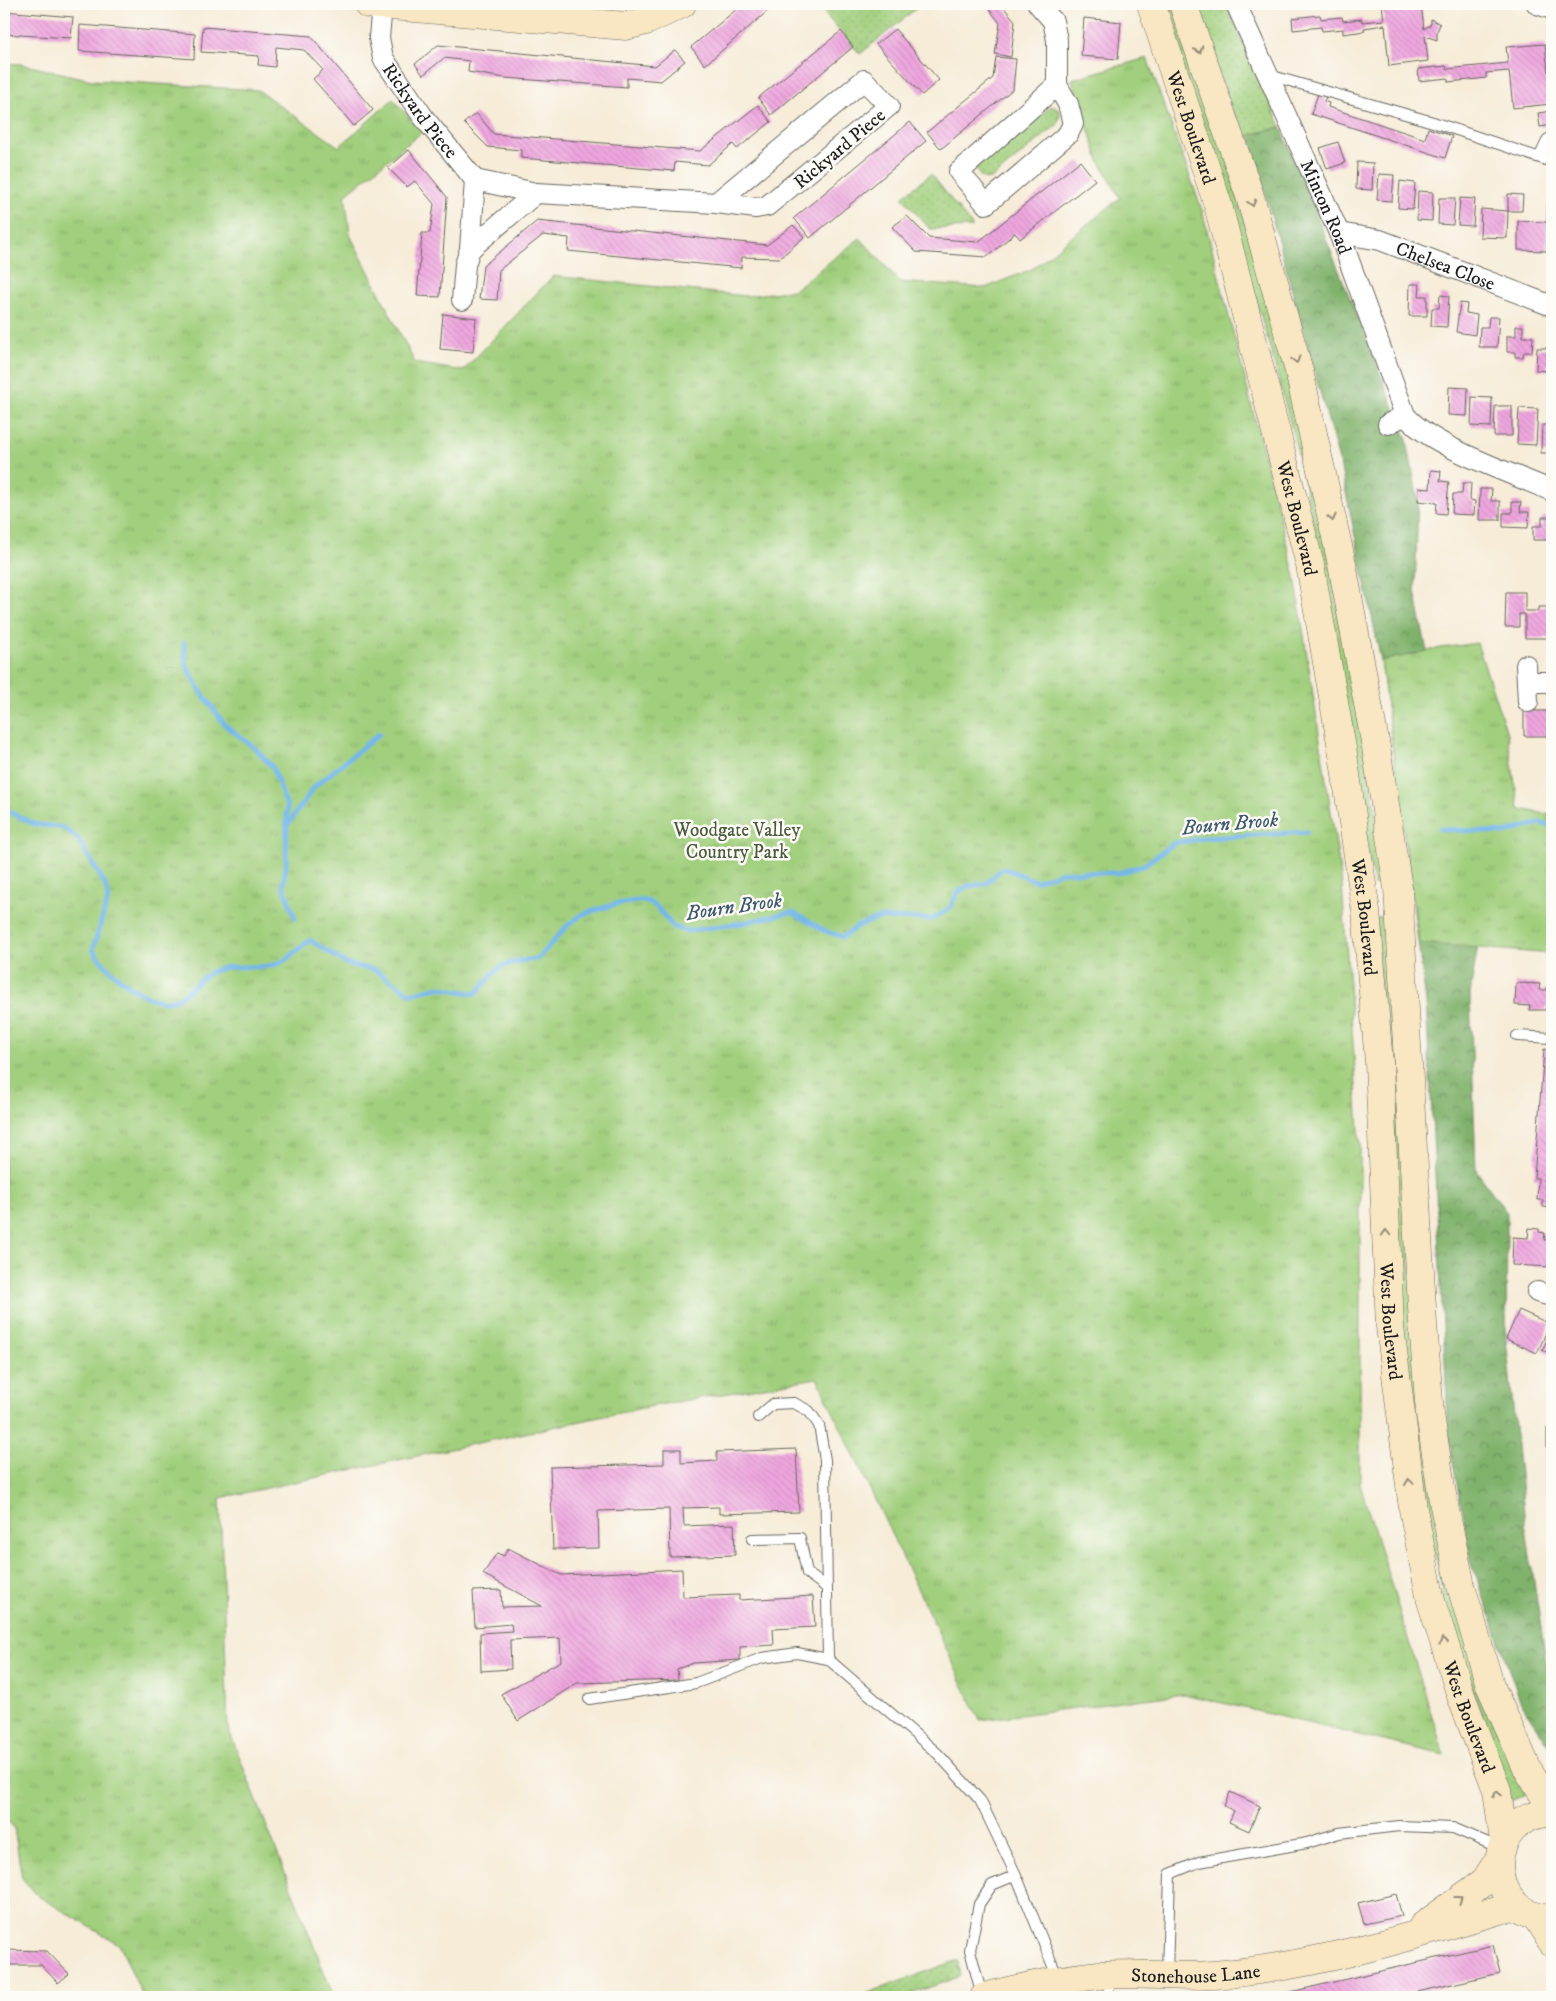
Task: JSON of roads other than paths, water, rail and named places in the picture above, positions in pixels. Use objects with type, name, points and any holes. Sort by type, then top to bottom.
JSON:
[{"type":"main road","points":[[375,4],[626,26],[646,21],[682,4]]},
{"type":"main road","name":"West Boulevard","points":[[1151,4],[1218,205],[1310,565],[1343,754],[1366,911],[1379,1062],[1390,1327],[1413,1509],[1431,1601],[1460,1696],[1497,1790],[1502,1884],[1535,1912],[1552,1942]]},
{"type":"main road","name":"West Boulevard","points":[[1183,4],[1249,193],[1299,371],[1342,564],[1376,747],[1398,888],[1425,1354],[1430,1414],[1443,1501],[1461,1586],[1490,1685],[1526,1768],[1552,1804]]},
{"type":"main road","name":"Stonehouse Lane","points":[[1406,1939],[1485,1881],[1510,1832],[1528,1818],[1552,1813]]},
{"type":"main road","name":"Stonehouse Lane","points":[[983,1997],[1109,1986],[1167,1974],[1212,1975],[1279,1967],[1535,1912]]},
{"type":"street","name":"Rickyard Piece","points":[[375,4],[382,58],[424,118],[475,180],[536,192],[716,203],[756,208],[767,206],[889,106],[864,80],[716,203]]},
{"type":"street","points":[[1038,4],[1053,21],[1057,40],[1057,85],[1068,104],[1073,124],[1068,134],[986,204],[959,172],[1057,85]]},
{"type":"street","name":"Minton Road","points":[[1237,4],[1339,233],[1396,419],[1414,425],[1438,441],[1552,491]]},
{"type":"street","points":[[1537,4],[1552,9]]},
{"type":"street","points":[[462,300],[464,265],[470,248],[475,180]]},
{"type":"street","points":[[470,248],[487,237],[536,192]]},
{"type":"street","name":"Chelsea Close","points":[[1339,233],[1380,240],[1552,306]]},
{"type":"street","points":[[1527,683],[1552,682]]},
{"type":"lane","points":[[1269,75],[1540,156],[1552,162]]},
{"type":"lane","points":[[1540,156],[1548,138],[1552,138]]},
{"type":"lane","points":[[1517,1036],[1552,1038]]},
{"type":"lane","points":[[758,1417],[773,1404],[794,1403],[809,1411],[819,1426],[825,1460],[828,1659]]},
{"type":"lane","points":[[752,1539],[800,1538],[806,1572],[827,1588]]},
{"type":"lane","points":[[589,1699],[696,1684],[762,1658],[796,1653],[828,1659],[938,1754],[980,1800],[1016,1875],[1064,1989]]},
{"type":"lane","points":[[1167,1974],[1170,1874],[1199,1862],[1307,1843],[1339,1833],[1399,1826],[1453,1828],[1501,1850]]},
{"type":"lane","points":[[983,1997],[970,1950],[980,1904],[992,1885],[1016,1875]]},
{"type":"waterway","points":[[184,643],[186,665],[199,689],[225,725],[256,749],[273,768],[287,807],[286,866],[283,885],[295,918]]},
{"type":"waterway","points":[[288,824],[315,786],[379,734]]},
{"type":"waterway","name":"Bourn Brook","points":[[4,809],[34,824],[64,828],[78,839],[105,884],[108,899],[93,949],[106,966],[127,985],[151,998],[163,1001],[179,998],[206,975],[219,969],[227,967],[260,967],[276,964],[290,957],[310,940],[347,964],[375,970],[411,994],[438,987],[476,994],[501,967],[515,962],[537,959],[569,924],[583,914],[616,904],[645,900],[657,907],[673,927],[687,931],[742,923],[792,912],[825,931],[843,937],[858,926],[879,918],[933,919],[950,908],[957,893],[968,886],[985,884],[1003,868],[1036,881],[1062,872],[1118,873],[1144,865],[1174,843],[1206,838],[1307,832]]},
{"type":"waterway","name":"Bourn Brook","points":[[1440,829],[1505,833],[1540,823],[1552,826]]},
{"type":"park label","name":"Woodgate Valley Country Park","points":[[737,840]]}]
